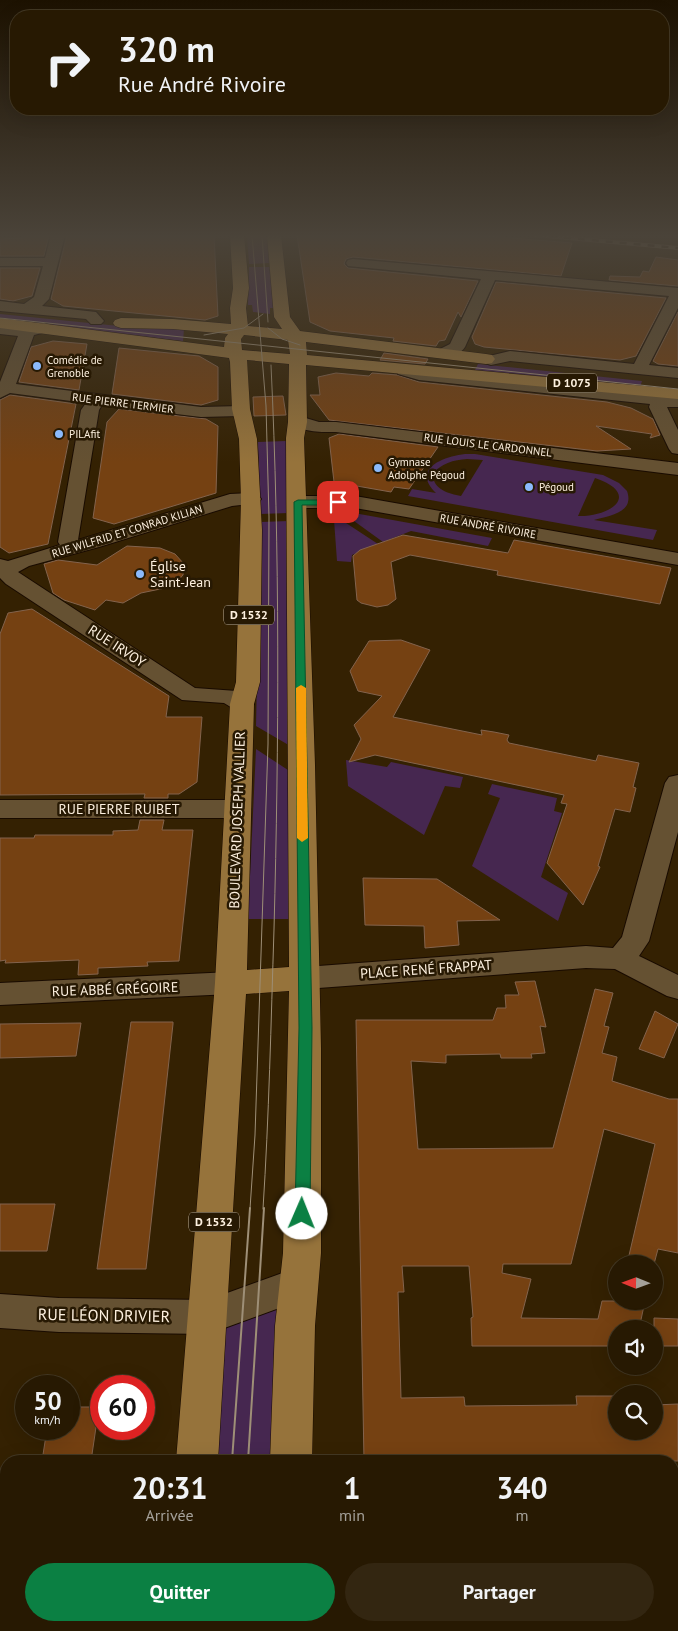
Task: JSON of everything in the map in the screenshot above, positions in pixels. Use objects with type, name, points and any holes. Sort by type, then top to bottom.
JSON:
[{"type":"main road","name":"D 1075","points":[[1,311],[96,321],[173,324],[240,330],[678,381]]},
{"type":"main road","points":[[238,311],[240,330]]},
{"type":"main road","points":[[281,311],[286,327],[298,342],[299,421],[295,438],[298,502],[305,978],[302,1233],[295,1326],[291,1455]]},
{"type":"main road","name":"D 1075","points":[[0,323],[257,357],[513,377],[678,394]]},
{"type":"main road","name":"BOULEVARD JOSEPH VALLIER","points":[[196,1455],[231,983],[242,704],[248,682],[251,499],[248,438],[241,411],[240,367],[232,347],[233,338],[240,330]]},
{"type":"main road","name":"PLACE RENÉ FRAPPAT","points":[[231,983],[305,978]]},
{"type":"street","points":[[48,311],[91,315],[96,321]]},
{"type":"street","points":[[444,353],[457,347],[474,311]]},
{"type":"street","points":[[639,369],[669,311]]},
{"type":"street","points":[[0,329],[27,332],[45,328]]},
{"type":"street","points":[[2,389],[27,332]]},
{"type":"street","points":[[491,360],[510,356],[678,373]]},
{"type":"street","points":[[400,368],[419,375],[678,402]]},
{"type":"street","name":"RUE PIERRE TERMIER","points":[[2,389],[201,412],[241,411]]},
{"type":"street","points":[[71,548],[68,542],[90,410],[96,400]]},
{"type":"street","points":[[659,400],[658,407],[678,449]]},
{"type":"street","name":"RUE LOUIS LE CARDONNEL","points":[[299,421],[317,427],[336,427],[678,468]]},
{"type":"street","name":"RUE WILFRID ET CONRAD KILIAN","points":[[5,575],[22,562],[230,500],[251,499]]},
{"type":"street","name":"RUE ANDRÉ RIVOIRE","points":[[298,502],[355,502],[678,559]]},
{"type":"street","name":"RUE IRVOY","points":[[5,575],[190,695],[229,696],[242,704]]},
{"type":"street","points":[[678,782],[635,941],[620,959],[678,988]]},
{"type":"street","name":"RUE PIERRE RUIBET","points":[[0,809],[238,809]]},
{"type":"street","name":"PLACE RENÉ FRAPPAT","points":[[305,978],[586,957],[620,959]]},
{"type":"street","name":"RUE ABBÉ GRÉGOIRE","points":[[0,994],[231,983]]},
{"type":"street","points":[[208,1316],[299,1284]]},
{"type":"street","name":"RUE LÉON DRIVIER","points":[[0,1311],[59,1315],[208,1316]]},
{"type":"shaded area","points":[[270,311],[270,314],[253,312]]},
{"type":"shaded area","points":[[0,314],[119,326],[184,329],[183,341],[0,320]]},
{"type":"shaded area","points":[[478,364],[642,381],[640,387],[475,370]]},
{"type":"shaded area","points":[[286,441],[289,513],[260,514],[258,442]]},
{"type":"shaded area","points":[[475,454],[603,475],[619,483],[627,491],[627,504],[624,509],[613,515],[594,520],[657,530],[653,540],[408,496],[412,489],[436,493],[429,485],[428,471],[439,461],[456,456]],"holes":[[[467,459],[483,460],[461,496],[442,490],[434,480],[433,475],[436,471],[452,461]],[[595,478],[609,484],[617,491],[619,497],[610,509],[601,513],[578,516]]]},
{"type":"shaded area","points":[[354,513],[492,538],[488,546],[411,531],[383,542],[354,521],[358,517]]},
{"type":"shaded area","points":[[334,520],[346,523],[378,544],[352,555],[351,562],[337,561]]},
{"type":"shaded area","points":[[289,521],[292,747],[256,726],[260,522]]},
{"type":"shaded area","points":[[256,749],[291,772],[290,919],[248,919]]},
{"type":"shaded area","points":[[346,760],[387,767],[391,762],[463,777],[460,788],[445,786],[424,835],[348,786]]},
{"type":"shaded area","points":[[492,784],[557,798],[554,811],[562,813],[541,877],[568,893],[558,921],[472,866],[500,798],[488,794]]},
{"type":"shaded area","points":[[282,1306],[276,1455],[214,1455],[223,1325]]},
{"type":"building","points":[[115,311],[218,311],[218,316],[205,320]]},
{"type":"building","points":[[308,311],[464,311],[461,317],[458,312],[445,340],[439,341],[436,346],[393,341],[394,338],[330,331],[310,322]]},
{"type":"building","points":[[483,311],[659,311],[636,356],[620,360],[484,347],[475,344],[472,337]]},
{"type":"building","points":[[678,312],[678,366],[658,364],[653,361]]},
{"type":"building","points":[[53,341],[87,344],[79,390],[19,382],[31,347]]},
{"type":"building","points":[[119,348],[199,356],[218,367],[218,400],[201,405],[112,394]]},
{"type":"building","points":[[384,353],[428,359],[425,364],[380,360]]},
{"type":"building","points":[[336,373],[369,376],[372,373],[397,375],[419,382],[607,402],[631,408],[653,419],[660,435],[650,438],[652,434],[596,426],[631,449],[597,451],[329,420],[310,395],[320,395],[318,377]]},
{"type":"building","points":[[10,395],[76,404],[48,544],[9,553],[0,547],[0,400]]},
{"type":"building","points":[[283,396],[286,415],[254,416],[253,397]]},
{"type":"building","points":[[119,409],[206,419],[218,426],[216,493],[114,524],[93,518],[107,422]]},
{"type":"building","name":"Gymnase Adolphe Pégoud","points":[[339,434],[438,447],[409,489],[394,487],[391,492],[334,482],[329,438]]},
{"type":"building","points":[[403,535],[508,553],[514,540],[671,568],[660,604],[497,575],[498,571],[410,555],[391,562],[396,599],[388,605],[377,607],[361,603],[357,600],[353,556],[360,550]]},
{"type":"building","points":[[127,546],[160,548],[175,554],[184,564],[183,575],[176,583],[165,588],[141,593],[123,603],[106,600],[95,610],[64,600],[53,593],[44,564],[58,560],[97,565]]},
{"type":"building","points":[[32,609],[169,696],[166,717],[202,717],[197,782],[179,794],[168,794],[168,798],[144,798],[145,794],[0,795],[0,634],[8,613]]},
{"type":"building","points":[[401,640],[430,650],[393,717],[482,735],[481,730],[509,735],[507,740],[509,743],[596,761],[598,755],[639,763],[633,787],[636,788],[630,812],[615,809],[598,866],[600,867],[583,905],[547,863],[567,804],[561,803],[564,795],[375,755],[349,762],[361,739],[354,725],[382,696],[358,691],[350,671],[369,641]]},
{"type":"building","points":[[140,820],[164,820],[162,830],[193,830],[179,961],[147,962],[148,966],[98,968],[98,974],[78,975],[79,960],[5,963],[6,960],[0,961],[0,838],[34,838],[35,835],[113,835],[113,831],[138,830]]},
{"type":"building","points":[[363,878],[437,879],[500,920],[457,921],[459,945],[425,948],[424,926],[365,925]]},
{"type":"building","points":[[535,981],[546,1027],[540,1026],[545,1053],[531,1054],[532,1058],[501,1058],[500,1054],[446,1055],[446,1063],[411,1061],[418,1149],[553,1148],[595,989],[613,993],[604,1026],[609,1027],[602,1053],[617,1057],[612,1081],[669,1099],[678,1099],[678,1253],[658,1249],[656,1255],[629,1255],[655,1144],[604,1129],[571,1264],[503,1264],[502,1273],[531,1279],[521,1318],[598,1319],[602,1301],[608,1301],[608,1310],[643,1310],[641,1320],[608,1320],[608,1346],[472,1346],[471,1318],[473,1317],[469,1266],[402,1266],[404,1292],[398,1292],[401,1398],[464,1397],[465,1406],[577,1405],[576,1396],[608,1396],[608,1440],[663,1440],[663,1405],[678,1404],[678,1455],[364,1455],[356,1020],[493,1020],[497,1008],[506,1008],[505,995],[519,995],[515,982]]},
{"type":"building","points":[[655,1011],[678,1024],[664,1058],[639,1049]]},
{"type":"building","points":[[131,1022],[173,1022],[146,1269],[97,1269]]},
{"type":"building","points":[[81,1023],[76,1056],[0,1058],[0,1024]]},
{"type":"building","points":[[0,1204],[55,1204],[47,1251],[0,1251]]},
{"type":"building","points":[[654,1318],[678,1319],[678,1346],[663,1346],[663,1320],[654,1320]]},
{"type":"building","points":[[80,1407],[90,1407],[90,1440],[94,1440],[92,1455],[43,1455],[45,1440],[80,1440]]},
{"type":"tram line","points":[[258,311],[259,317]]},
{"type":"tram line","points":[[267,311],[268,322]]},
{"type":"tram line","points":[[259,317],[263,314]]},
{"type":"tram line","points":[[204,335],[244,328],[259,317]]},
{"type":"tram line","points":[[259,317],[261,345]]},
{"type":"tram line","points":[[0,318],[261,345]]},
{"type":"tram line","points":[[268,328],[282,339],[300,345]]},
{"type":"tram line","points":[[250,1209],[255,1135],[268,744],[269,517],[266,406],[261,345]]},
{"type":"tram line","points":[[261,345],[678,389]]},
{"type":"tram line","points":[[263,1209],[274,929],[278,718],[276,506],[271,365]]},
{"type":"tram line","points":[[232,1455],[250,1208]]},
{"type":"tram line","points":[[248,1455],[264,1208]]},
{"type":"slow traffic","points":[[301,688],[302,838]]},
{"type":"place","name":"Comédie de Grenoble","points":[[37,366]]},
{"type":"place","name":"PILAfit","points":[[59,434]]},
{"type":"place","name":"Gymnase Adolphe Pégoud","points":[[378,468]]},
{"type":"place","name":"Pégoud","points":[[529,487]]},
{"type":"place","name":"Église Saint-Jean","points":[[140,574]]},
{"type":"route","points":[[302,1214],[305,978],[297,517],[298,502],[338,502]]}]
